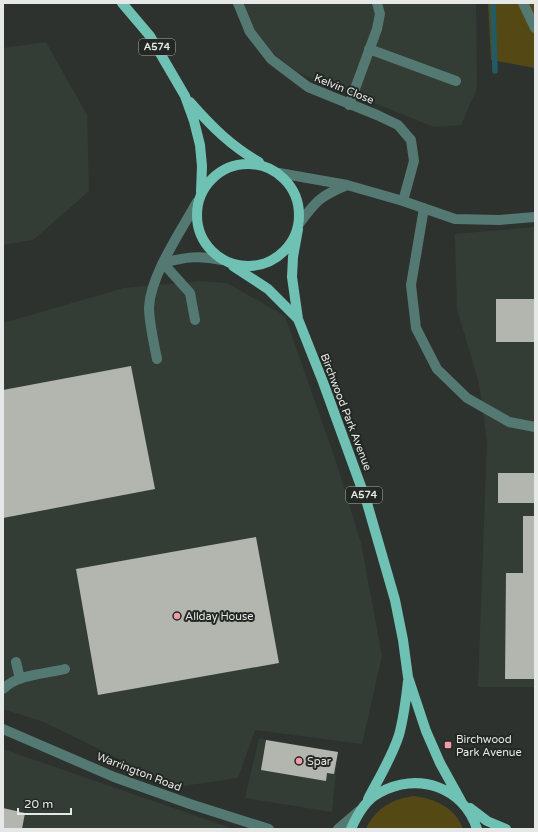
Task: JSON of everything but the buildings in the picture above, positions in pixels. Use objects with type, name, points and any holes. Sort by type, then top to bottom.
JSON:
[{"type":"main road","name":"A574","points":[[122,3],[150,36],[185,96],[194,121],[200,145],[202,166],[201,192],[196,219],[200,235],[209,249],[225,261]]},
{"type":"main road","name":"A574","points":[[185,96],[223,137],[241,151],[279,173],[289,183],[296,196],[299,209],[298,226]]},
{"type":"main road","name":"A574","points":[[201,192],[210,179],[222,170],[236,164],[251,163],[266,166]]},
{"type":"main road","points":[[225,261],[244,266],[262,265],[278,257],[290,244],[298,226]]},
{"type":"main road","name":"Birchwood Park Avenue","points":[[298,226],[293,257],[292,277],[298,320],[323,382],[367,503],[394,600],[403,640],[408,677],[426,731],[440,763],[463,803]]},
{"type":"main road","name":"Birchwood Park Avenue","points":[[225,261],[268,288],[298,320]]},
{"type":"main road","name":"Birchwood Park Avenue","points":[[364,806],[389,758],[398,736],[404,713],[408,677]]},
{"type":"main road","name":"A574","points":[[351,829],[364,806],[378,793],[399,784],[421,782],[443,788],[487,821],[506,829]]},
{"type":"main road","name":"A574","points":[[463,803],[474,819],[477,829]]},
{"type":"street","name":"Kelvin Close","points":[[238,3],[250,32],[271,59],[308,88],[377,115],[398,125],[411,140],[414,161],[403,201]]},
{"type":"street","points":[[349,105],[377,29],[380,14],[377,3]]},
{"type":"street","points":[[523,3],[535,28]]},
{"type":"street","points":[[369,49],[456,81]]},
{"type":"street","points":[[279,173],[347,185],[403,201],[455,219],[499,220],[535,217]]},
{"type":"street","points":[[298,226],[315,203],[328,193],[347,185]]},
{"type":"street","points":[[157,359],[149,309],[153,288],[163,263],[198,202]]},
{"type":"street","points":[[424,208],[411,285],[416,328],[437,369],[467,398],[509,422],[535,427]]},
{"type":"street","points":[[163,263],[192,256],[207,257],[225,261]]},
{"type":"street","points":[[163,263],[190,293],[195,320]]},
{"type":"street","points":[[16,662],[20,679]]},
{"type":"street","points":[[3,689],[12,682],[20,679],[65,669]]},
{"type":"street","name":"Warrington Road","points":[[3,729],[114,777],[190,804],[269,829]]},
{"type":"street","points":[[338,829],[364,806]]},
{"type":"shaded area","points":[[236,3],[476,3],[477,88],[461,125],[434,127],[297,72],[249,34]]},
{"type":"shaded area","points":[[488,3],[535,3],[535,68],[491,60]]},
{"type":"shaded area","points":[[46,42],[87,115],[89,191],[33,240],[3,245],[3,48]]},
{"type":"shaded area","points":[[535,227],[535,687],[478,687],[487,441],[479,383],[457,309],[455,234]]},
{"type":"shaded area","points":[[201,281],[227,283],[285,316],[335,459],[361,543],[382,656],[362,744],[255,730],[238,778],[176,787],[44,722],[3,709],[3,323],[124,288]]},
{"type":"shaded area","points":[[259,738],[338,752],[332,812],[245,798]]},
{"type":"shaded area","points":[[3,749],[234,829],[3,829]]},
{"type":"shaded area","points":[[413,796],[429,799],[443,805],[455,815],[463,829],[366,829],[374,816],[385,806],[405,797]]},
{"type":"waterway","points":[[493,3],[495,71]]},
{"type":"place","name":"Allday House","points":[[177,616]]},
{"type":"place","name":"Birchwood Park Avenue","points":[[448,745]]},
{"type":"place","name":"Spar","points":[[299,761]]}]
